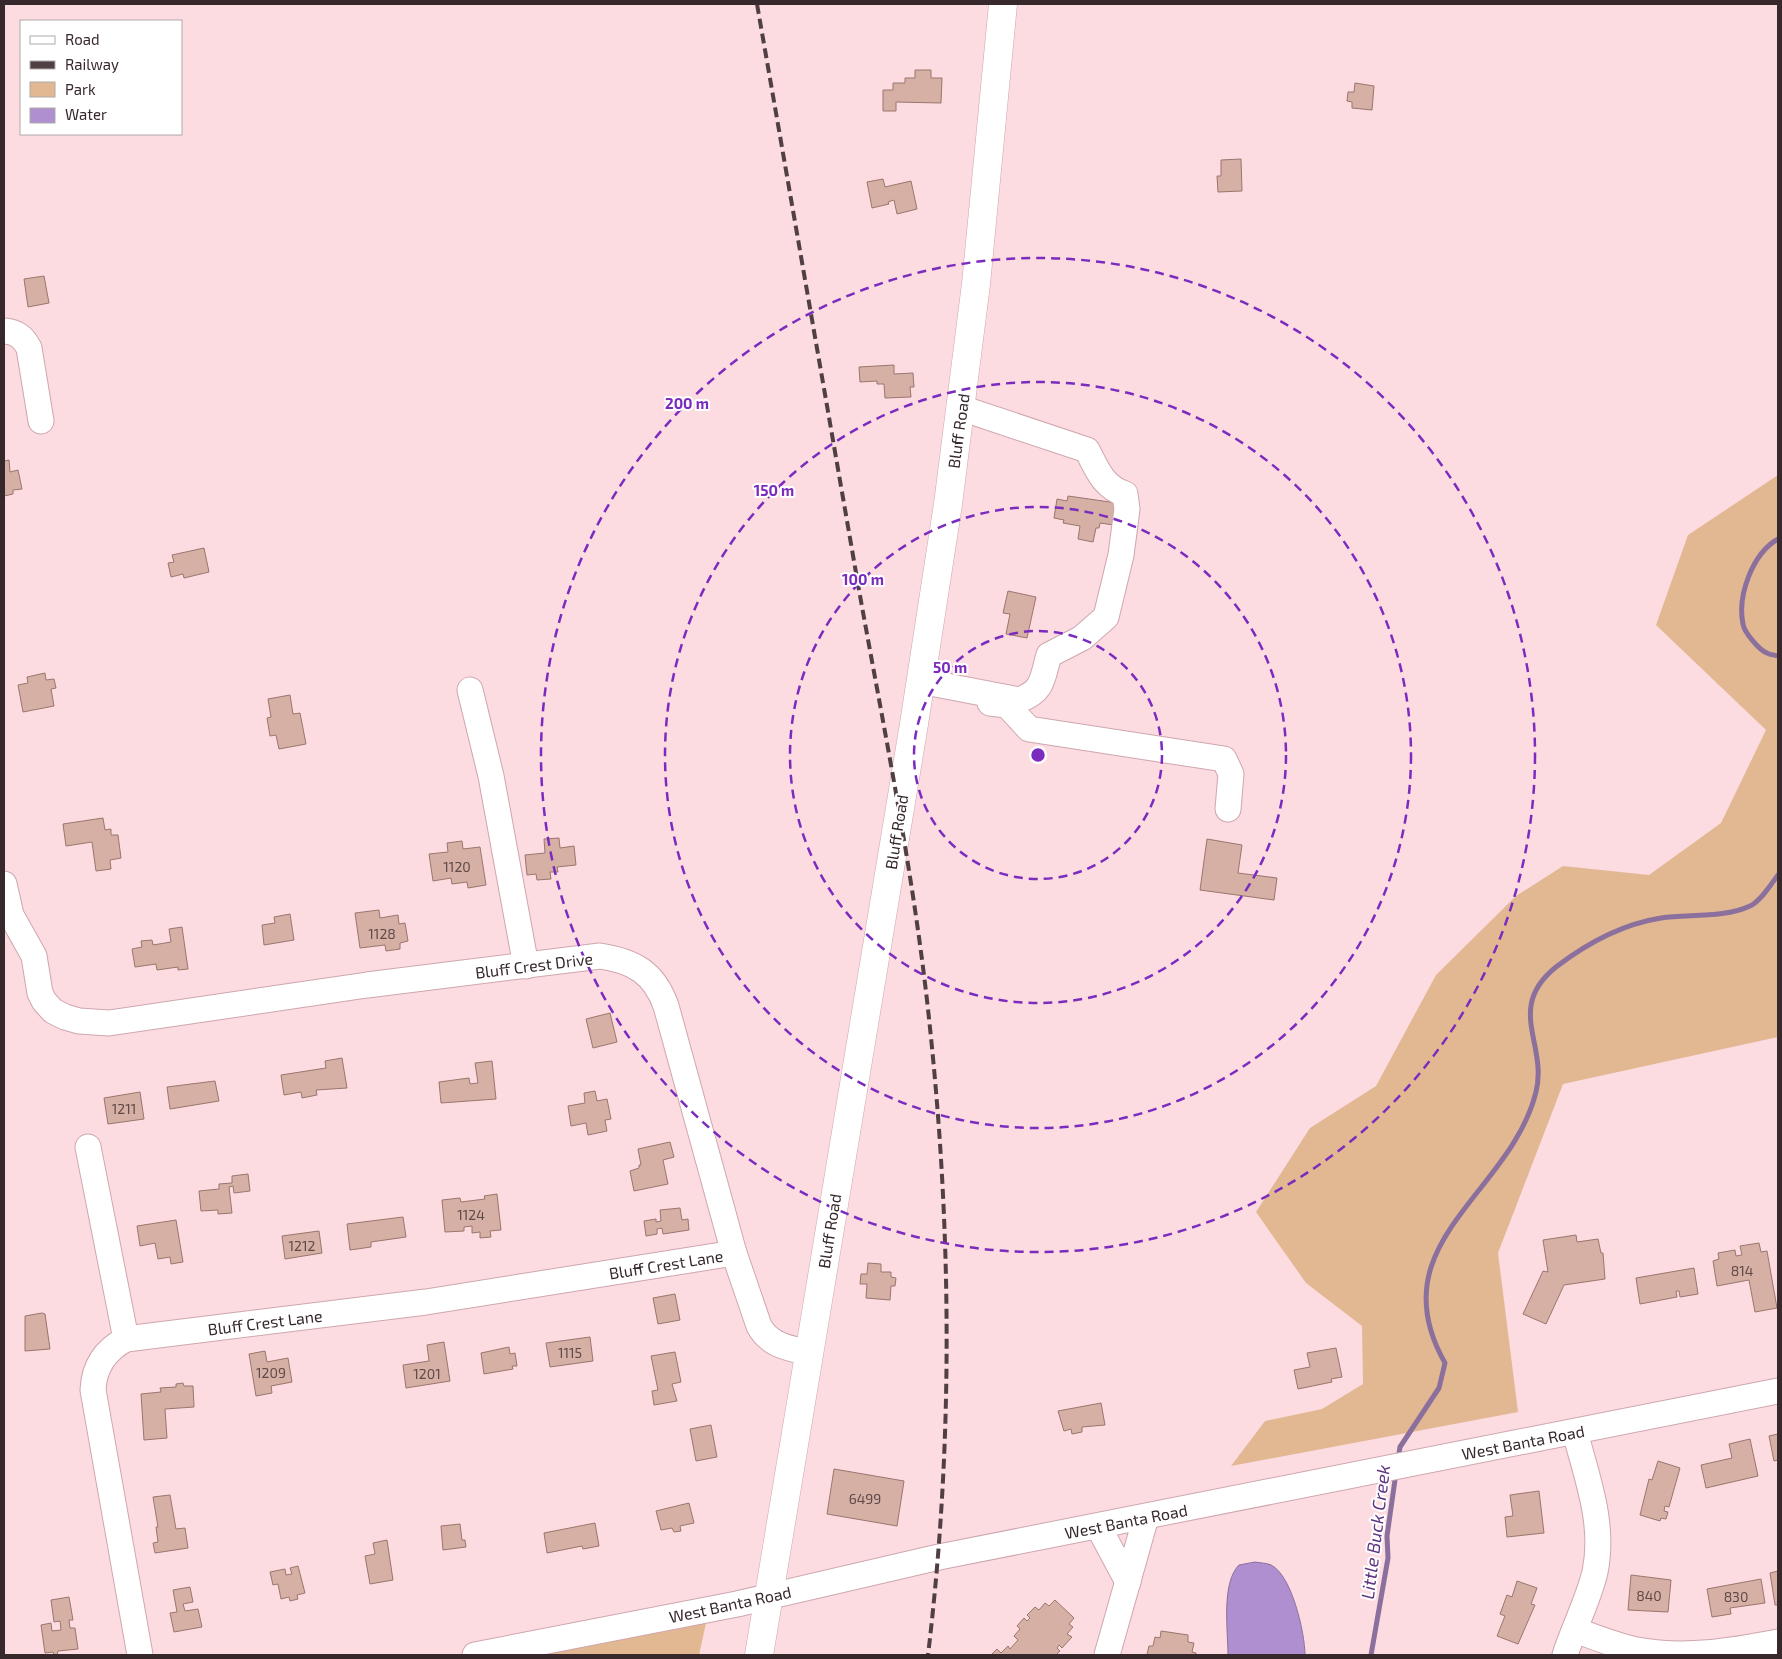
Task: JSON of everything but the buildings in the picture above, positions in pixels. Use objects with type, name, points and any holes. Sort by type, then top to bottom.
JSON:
[{"type":"main road","name":"Bluff Road","points":[[759,1655],[920,686],[961,408],[976,284],[1003,4]]},
{"type":"street","points":[[4,331],[13,332],[23,338],[29,348],[40,421]]},
{"type":"street","points":[[920,686],[1019,700],[1033,695],[1040,685],[1050,655],[1082,638],[1106,617],[1121,555],[1127,510],[1125,494],[1113,490],[1100,475],[1087,450],[961,408]]},
{"type":"street","points":[[920,686],[1007,706],[1029,729],[1224,758],[1231,774],[1228,809]]},
{"type":"street","points":[[470,690],[491,776],[526,966]]},
{"type":"street","name":"Bluff Crest Drive","points":[[4,884],[11,915],[34,956],[39,988],[44,1001],[57,1013],[79,1020],[109,1023],[367,985],[600,956],[623,960],[638,967],[656,985],[666,1006],[734,1253],[764,1335],[777,1345],[809,1353]]},
{"type":"street","points":[[88,1147],[126,1339],[112,1348],[102,1359],[95,1374],[93,1390],[140,1655]]},
{"type":"street","name":"Bluff Crest Lane","points":[[126,1339],[426,1302],[734,1253]]},
{"type":"street","name":"West Banta Road","points":[[475,1655],[737,1604],[768,1595],[939,1557],[1778,1391]]},
{"type":"street","points":[[1565,1655],[1594,1574],[1598,1537],[1596,1513],[1575,1432]]},
{"type":"street","points":[[1107,1655],[1146,1517]]},
{"type":"street","points":[[1098,1526],[1128,1582]]},
{"type":"street","points":[[1575,1630],[1634,1649],[1673,1654],[1720,1652],[1778,1642]]},
{"type":"green space","points":[[1778,475],[1778,1037],[1563,1084],[1498,1253],[1518,1412],[1231,1466],[1265,1421],[1322,1409],[1363,1384],[1362,1326],[1306,1283],[1256,1212],[1310,1128],[1376,1086],[1436,975],[1516,896],[1563,866],[1649,875],[1721,823],[1766,730],[1656,625],[1688,535]]},
{"type":"green space","points":[[706,1623],[699,1655],[530,1655]]},
{"type":"water","points":[[1255,1562],[1271,1565],[1285,1580],[1300,1620],[1305,1655],[1228,1655],[1227,1608],[1230,1583],[1233,1573],[1239,1565]]},
{"type":"waterway","name":"Little Buck Creek","points":[[1778,539],[1769,545],[1754,564],[1742,600],[1743,624],[1746,631],[1760,648],[1778,656]]},
{"type":"waterway","name":"Little Buck Creek","points":[[1398,1460],[1400,1447],[1439,1388],[1445,1363],[1428,1321],[1427,1284],[1437,1251],[1456,1221],[1502,1160],[1522,1128],[1536,1092],[1537,1058],[1530,1012],[1533,997],[1541,982],[1556,967],[1580,950],[1619,930],[1661,918],[1729,912],[1750,906],[1762,896],[1778,875]]},
{"type":"waterway","name":"Little Buck Creek","points":[[1371,1655],[1388,1558],[1387,1536],[1396,1473]]},
{"type":"railway","points":[[757,4],[899,808],[924,973],[930,1028],[942,1185],[946,1263],[947,1342],[942,1499],[928,1655]]}]
